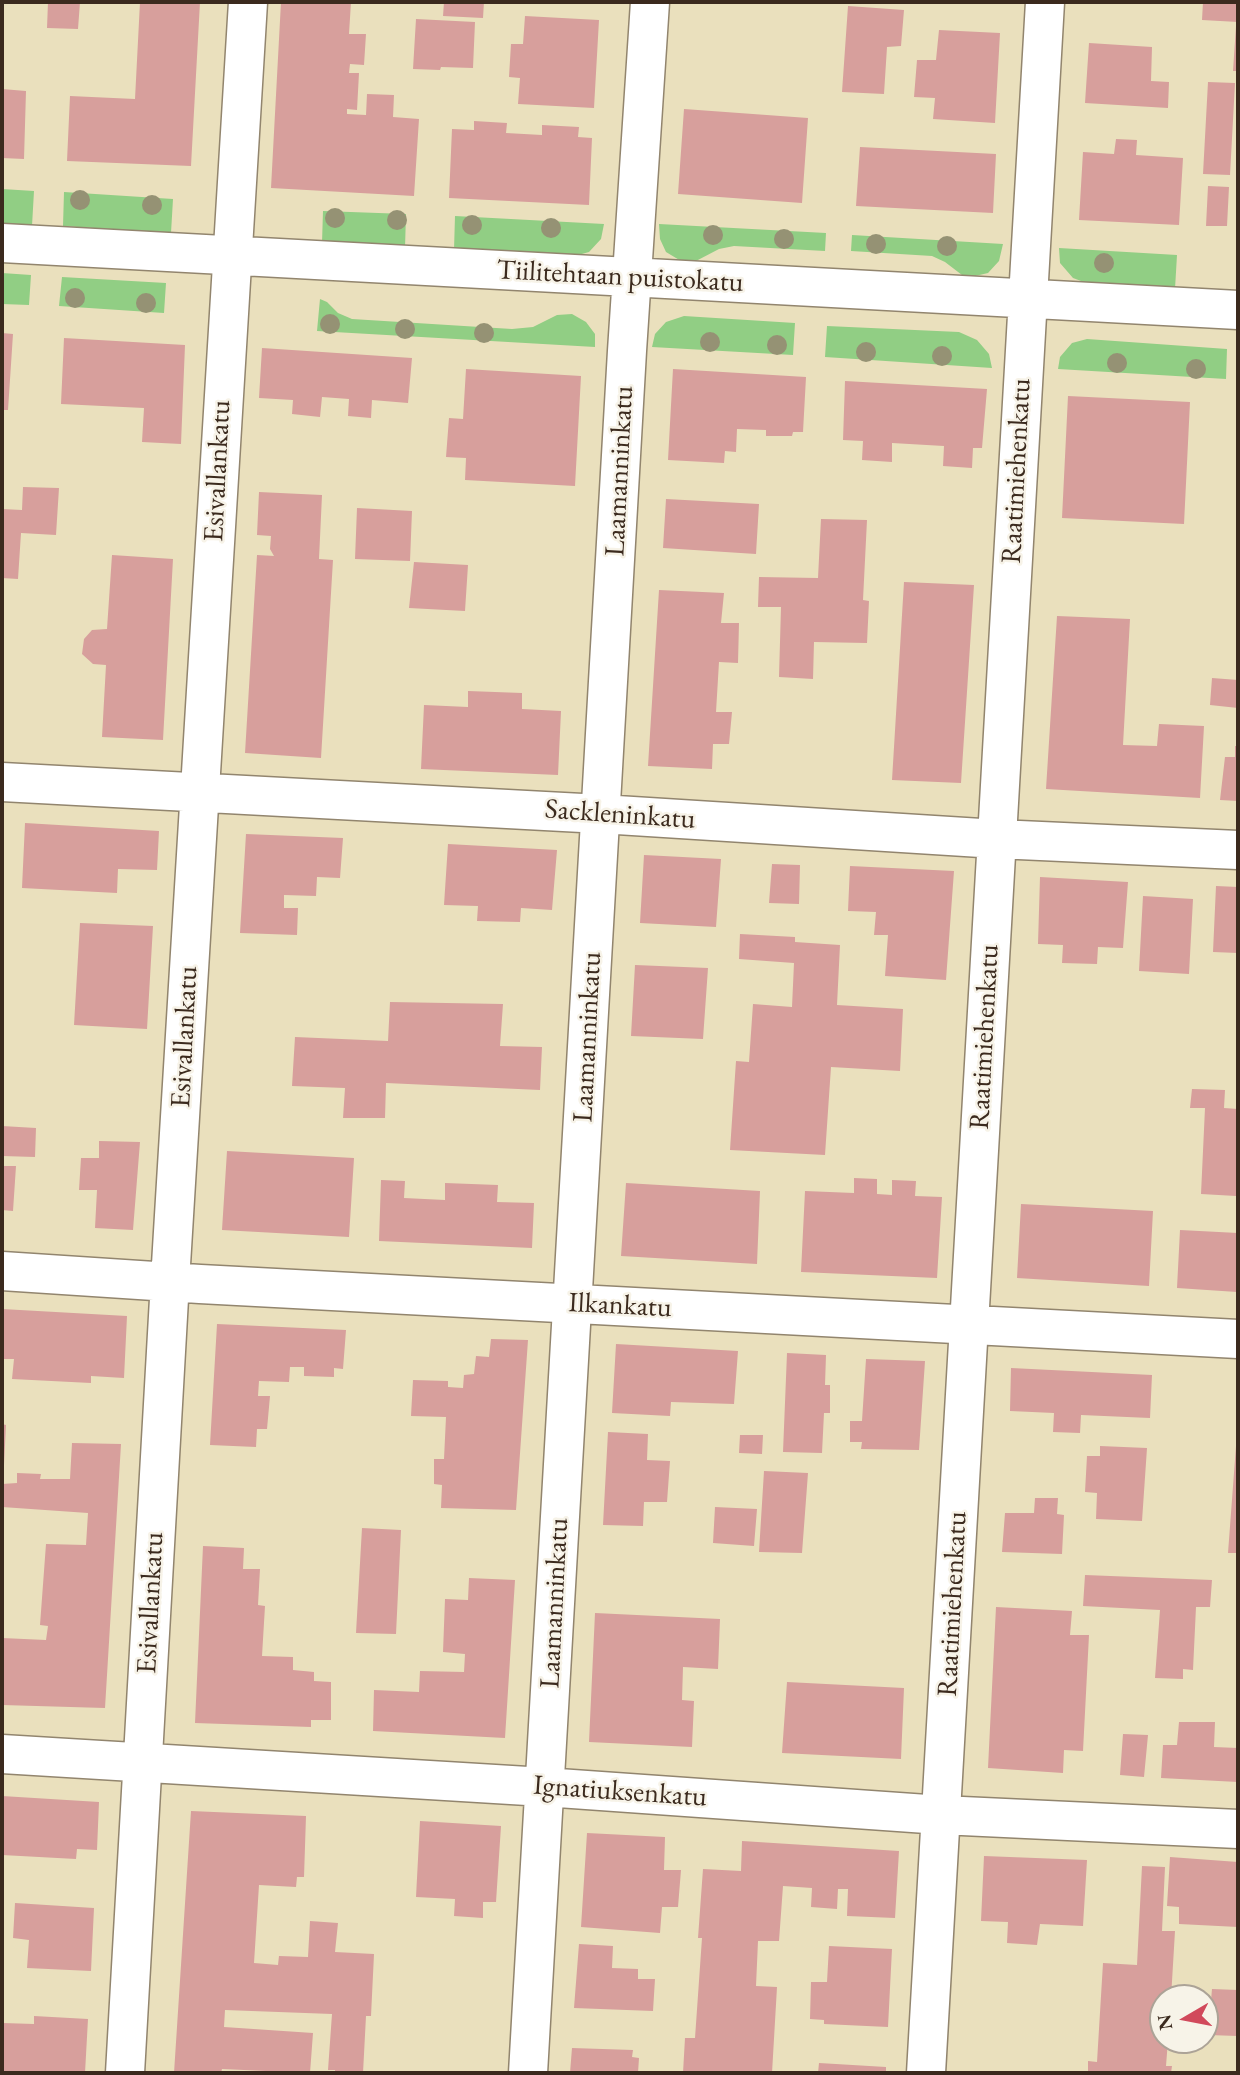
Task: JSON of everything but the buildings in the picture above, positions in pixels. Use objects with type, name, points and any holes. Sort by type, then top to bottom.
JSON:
[{"type":"street","name":"Esivallankatu","points":[[125,2073],[248,2]]},
{"type":"street","name":"Laamanninkatu","points":[[527,2073],[650,2]]},
{"type":"street","name":"Raatimiehenkatu","points":[[926,2073],[1045,2]]},
{"type":"street","name":"Tiilitehtaan puistokatu","points":[[2,243],[1238,310]]},
{"type":"street","name":"Sackleninkatu","points":[[2,782],[601,814],[997,839],[1238,850]]},
{"type":"street","name":"Ilkankatu","points":[[2,1270],[1238,1339]]},
{"type":"street","name":"Ignatiuksenkatu","points":[[2,1754],[544,1787],[941,1815],[1238,1829]]},
{"type":"green space","points":[[2,189],[34,191],[32,226],[2,225]]},
{"type":"green space","points":[[64,192],[173,199],[171,233],[63,226]]},
{"type":"green space","points":[[323,211],[406,214],[405,248],[322,243]]},
{"type":"green space","points":[[455,216],[604,224],[601,239],[589,252],[571,257],[454,250]]},
{"type":"green space","points":[[659,224],[826,233],[825,251],[734,246],[719,249],[696,261],[681,261],[666,252],[660,239]]},
{"type":"green space","points":[[852,235],[1003,244],[999,261],[988,273],[971,277],[962,275],[932,256],[851,251]]},
{"type":"green space","points":[[1059,248],[1177,255],[1175,289],[1089,284],[1073,278],[1060,263]]},
{"type":"green space","points":[[2,273],[31,275],[29,305],[2,304]]},
{"type":"green space","points":[[62,277],[166,283],[164,313],[59,306]]},
{"type":"green space","points":[[320,299],[338,313],[352,319],[512,329],[533,327],[557,315],[572,314],[586,322],[595,334],[595,347],[317,331]]},
{"type":"green space","points":[[684,316],[795,323],[793,355],[652,347],[655,334],[666,322]]},
{"type":"green space","points":[[827,326],[959,332],[977,340],[989,354],[992,368],[825,357]]},
{"type":"green space","points":[[1087,339],[1227,349],[1226,379],[1058,369],[1060,357],[1072,343]]}]
